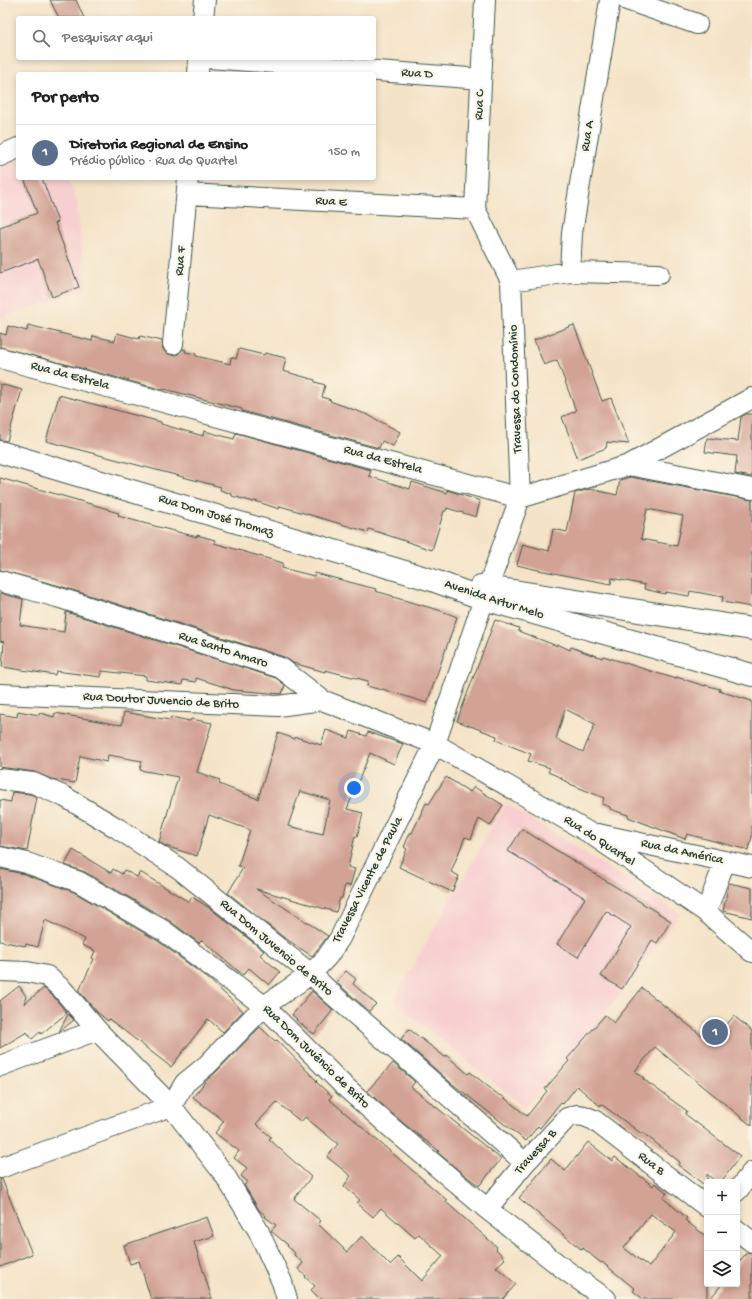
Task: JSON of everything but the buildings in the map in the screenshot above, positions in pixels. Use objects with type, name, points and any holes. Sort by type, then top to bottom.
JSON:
[{"type":"main road","name":"Rua Dom José Thomaz","points":[[0,452],[432,580]]},
{"type":"main road","name":"Avenida Artur Melo","points":[[432,580],[486,593],[752,675]]},
{"type":"main road","name":"Avenida Artur Melo","points":[[486,593],[752,629]]},
{"type":"street","points":[[203,16],[205,0]]},
{"type":"street","name":"Rua C","points":[[475,209],[485,0]]},
{"type":"street","name":"Rua A","points":[[570,272],[572,233],[610,0]]},
{"type":"street","points":[[627,0],[698,24]]},
{"type":"street","points":[[198,72],[199,60]]},
{"type":"street","name":"Rua D","points":[[235,60],[481,79]]},
{"type":"street","points":[[0,156],[16,149]]},
{"type":"street","name":"Rua E","points":[[188,186],[475,209]]},
{"type":"street","name":"Rua F","points":[[173,344],[188,186]]},
{"type":"street","points":[[475,209],[511,281],[570,272],[659,274]]},
{"type":"street","name":"Travessa do Condomínio","points":[[511,281],[520,498]]},
{"type":"street","name":"Rua da Estrela","points":[[0,358],[520,498]]},
{"type":"street","points":[[520,498],[629,466],[752,398]]},
{"type":"street","points":[[629,466],[752,489]]},
{"type":"street","name":"Travessa Vicente de Paula","points":[[171,1106],[185,1083],[207,1065],[264,1006],[311,974],[327,957],[340,938],[435,744],[520,498]]},
{"type":"street","name":"Rua Santo Amaro","points":[[0,581],[57,597],[281,668],[322,700],[435,744]]},
{"type":"street","name":"Rua Doutor Juvencio de Brito","points":[[0,694],[278,706],[322,700]]},
{"type":"street","name":"Rua do Quartel","points":[[435,744],[588,832],[706,912],[752,952]]},
{"type":"street","name":"Rua Dom Juvencio de Brito","points":[[0,779],[32,783],[65,797],[117,828],[177,867],[311,974],[525,1163]]},
{"type":"street","name":"Rua da América","points":[[588,832],[752,867]]},
{"type":"street","name":"Rua Dom Juvêncio de Brito","points":[[0,857],[27,863],[79,882],[164,931],[264,1006],[341,1083],[487,1209],[564,1269],[606,1299]]},
{"type":"street","points":[[706,912],[725,861]]},
{"type":"street","points":[[0,971],[27,972],[47,976],[62,989],[97,1030],[171,1106],[224,1174],[258,1230],[282,1282],[287,1299]]},
{"type":"street","points":[[0,1066],[97,1030]]},
{"type":"street","points":[[0,1168],[171,1106]]},
{"type":"street","name":"Travessa B","points":[[487,1209],[525,1163],[567,1118],[577,1115],[594,1120]]},
{"type":"street","name":"Rua B","points":[[594,1120],[704,1205]]},
{"type":"street","points":[[740,1188],[752,1172]]},
{"type":"street","points":[[740,1232],[752,1242]]},
{"type":"shaded area","points":[[16,154],[16,180],[71,180],[77,203],[86,290],[0,318],[0,162]]},
{"type":"shaded area","points":[[506,803],[681,914],[606,1012],[525,1108],[393,1001]]},
{"type":"place","name":"Diretoria Regional de Ensino","points":[[715,1032]]}]
